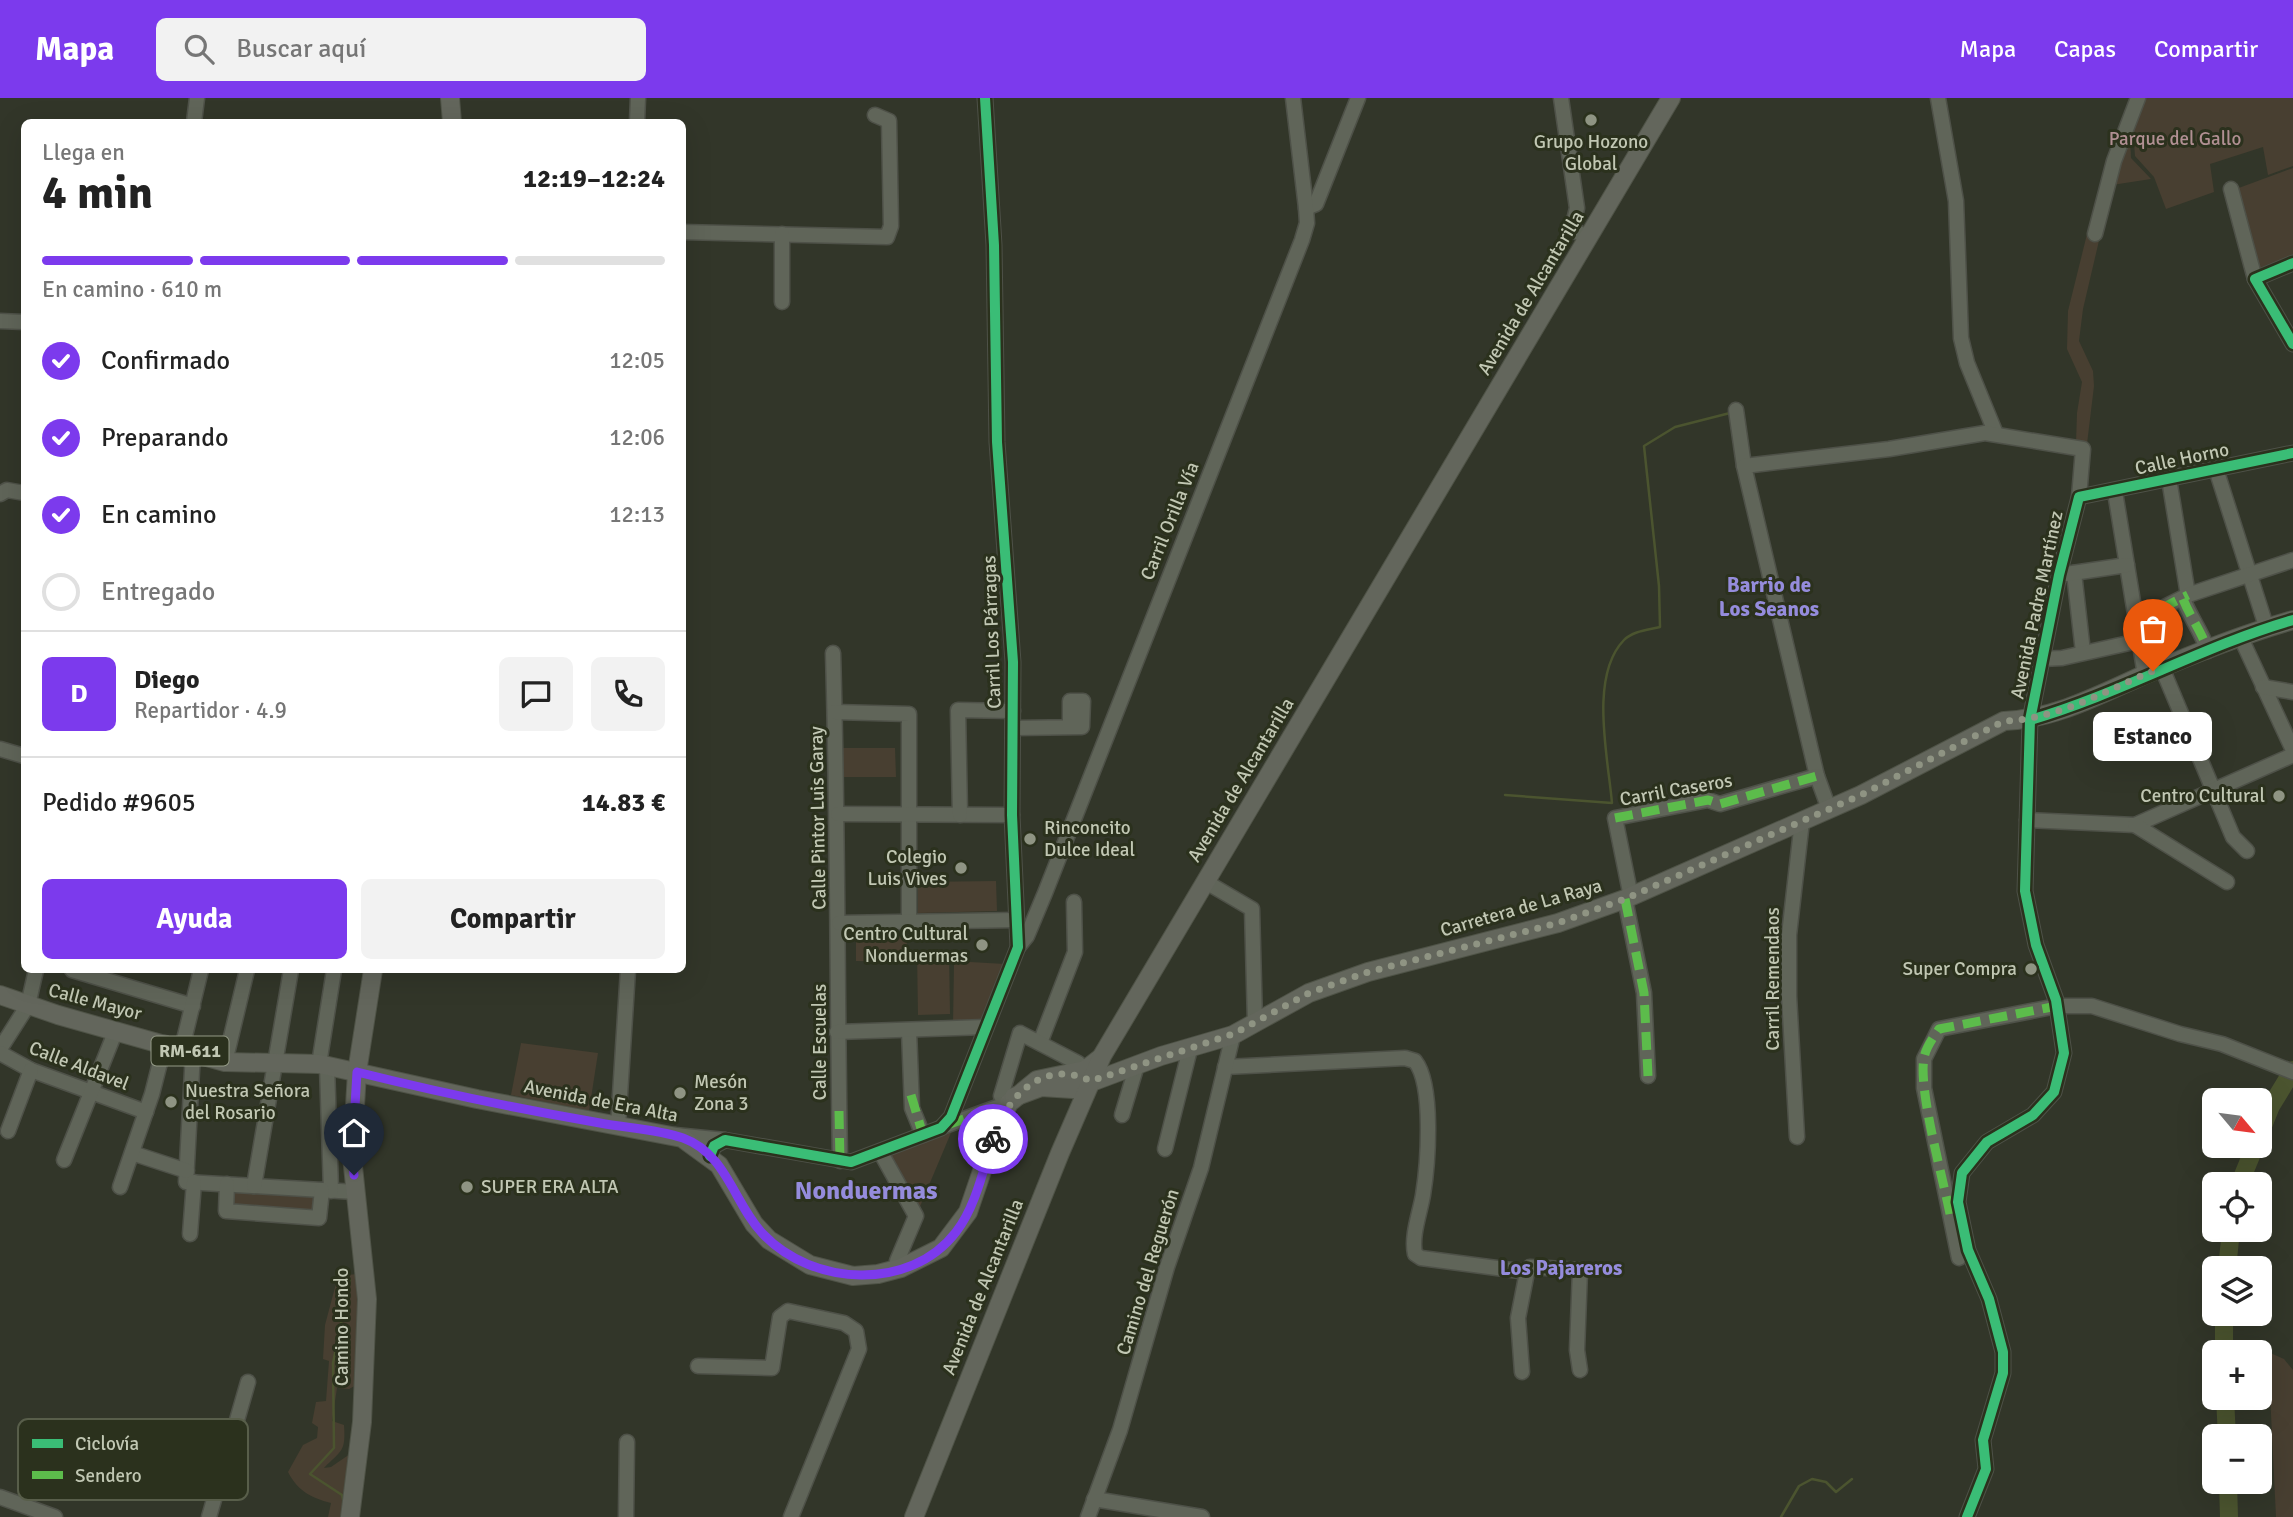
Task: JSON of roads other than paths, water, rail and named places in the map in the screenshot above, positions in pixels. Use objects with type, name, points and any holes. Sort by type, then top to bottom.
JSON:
[{"type":"main road","points":[[450,98],[452,119]]},
{"type":"main road","name":"Avenida de Alcantarilla","points":[[914,1517],[1074,1118],[1077,1079],[1102,1056],[1671,98]]},
{"type":"main road","name":"Carretera de La Raya","points":[[1077,1079],[1137,1065],[1233,1034],[1309,993],[1368,972],[1558,923],[1628,898],[1829,809],[2004,721],[2030,720],[2087,701],[2153,672],[2293,620]]},
{"type":"main road","name":"Camino Hondo","points":[[350,1517],[362,1422],[367,1299],[352,1157],[357,1072],[373,973]]},
{"type":"main road","name":"RM-611","points":[[0,995],[29,1005]]},
{"type":"main road","name":"Calle Mayor","points":[[29,1005],[225,1062],[323,1065],[357,1072]]},
{"type":"main road","name":"Avenida de Era Alta","points":[[357,1072],[673,1135],[690,1141],[713,1158],[754,1224],[780,1248],[828,1271],[853,1276],[878,1274],[930,1256],[955,1232],[971,1205],[1003,1112],[1004,1100]]},
{"type":"main road","points":[[1004,1100],[1041,1087],[1077,1079],[1073,1100],[1074,1118]]},
{"type":"street","points":[[194,119],[197,98]]},
{"type":"street","points":[[637,119],[638,98]]},
{"type":"street","name":"Carril Los Párragas","points":[[940,1128],[951,1117],[1018,947],[1012,815],[1013,712],[1009,578],[997,442],[994,245],[985,98]]},
{"type":"street","name":"Carril Orilla Vía","points":[[1018,947],[1027,936],[1045,893],[1307,223],[1293,98]]},
{"type":"street","points":[[1306,208],[1316,204],[1358,98]]},
{"type":"street","points":[[1561,98],[1577,208],[1572,229],[1588,239]]},
{"type":"street","points":[[1744,466],[1889,449],[1985,433],[1996,434],[1967,363],[1961,338],[1956,201],[1938,98]]},
{"type":"street","points":[[2095,234],[2114,161],[2138,98]]},
{"type":"street","points":[[686,232],[887,237],[891,226],[889,121],[875,115]]},
{"type":"street","points":[[2231,189],[2255,279],[2293,344]]},
{"type":"street","points":[[782,234],[782,302]]},
{"type":"street","points":[[2255,279],[2293,263]]},
{"type":"street","points":[[0,321],[21,322]]},
{"type":"street","points":[[1736,411],[1744,466],[1817,776],[1829,809]]},
{"type":"street","name":"Avenida Padre Martínez","points":[[1967,1517],[1986,1469],[1983,1440],[2003,1373],[2003,1352],[1989,1299],[1968,1250],[1958,1202],[1962,1173],[1987,1142],[2033,1115],[2054,1092],[2064,1053],[2057,1006],[2036,945],[2025,891],[2030,720],[2041,659],[2066,574],[2084,449],[1996,434]]},
{"type":"street","name":"Calle Horno","points":[[2079,497],[2115,492],[2216,469],[2292,457]]},
{"type":"street","points":[[2216,469],[2267,629]]},
{"type":"street","points":[[2169,479],[2191,620],[2200,627],[2208,651]]},
{"type":"street","points":[[0,494],[6,490],[21,492]]},
{"type":"street","points":[[2115,492],[2138,641],[2233,837],[2248,851]]},
{"type":"street","points":[[2135,614],[2293,560]]},
{"type":"street","points":[[2083,652],[2066,574],[2127,565]]},
{"type":"street","points":[[2241,638],[2293,750]]},
{"type":"street","points":[[2041,659],[2138,641]]},
{"type":"street","name":"Calle Pintor Luis Garay","points":[[833,653],[839,923]]},
{"type":"street","points":[[2263,687],[2293,692]]},
{"type":"street","points":[[960,815],[958,710],[1013,712]]},
{"type":"street","points":[[835,712],[909,714],[909,922]]},
{"type":"street","points":[[1013,728],[1070,727]]},
{"type":"street","points":[[0,749],[21,755]]},
{"type":"street","points":[[2027,820],[2135,825],[2293,755]]},
{"type":"street","name":"Carril Caseros","points":[[1648,1076],[1644,993],[1615,818],[1708,800],[1720,804],[1817,776]]},
{"type":"street","points":[[838,814],[1012,815]]},
{"type":"street","name":"Carril Remendaos","points":[[1797,1137],[1788,996],[1789,935],[1802,821]]},
{"type":"street","points":[[2135,825],[2227,882]]},
{"type":"street","points":[[1206,882],[1252,909],[1255,1022]]},
{"type":"street","points":[[1040,1043],[1075,952],[1074,902]]},
{"type":"street","points":[[839,923],[1015,920]]},
{"type":"street","name":"Calle Escuelas","points":[[839,923],[837,1032],[840,1161]]},
{"type":"street","points":[[0,1051],[29,1005],[35,973]]},
{"type":"street","points":[[82,973],[193,1006]]},
{"type":"street","points":[[120,1187],[146,1112],[180,1048],[200,973]]},
{"type":"street","points":[[225,1062],[246,973]]},
{"type":"street","points":[[254,1186],[290,973]]},
{"type":"street","points":[[227,1184],[226,1211],[318,1218],[326,1191],[323,1065],[334,973]]},
{"type":"street","points":[[618,1126],[628,973]]},
{"type":"street","points":[[1959,1258],[1924,1088],[1924,1059],[1939,1029],[2057,1006],[2092,1006],[2260,1057],[2293,1072]]},
{"type":"street","points":[[837,1032],[986,1027]]},
{"type":"street","points":[[64,1160],[116,1030]]},
{"type":"street","points":[[909,1031],[912,1108],[923,1135]]},
{"type":"street","points":[[673,1135],[688,1134],[840,1161],[859,1161],[1004,1100],[1020,1033],[1040,1043],[1077,1079]]},
{"type":"street","name":"Camino del Reguerón","points":[[1088,1517],[1120,1430],[1167,1267],[1200,1168],[1233,1034]]},
{"type":"street","points":[[180,1048],[191,1176],[190,1234]]},
{"type":"street","points":[[1165,1149],[1190,1049]]},
{"type":"street","name":"Calle Aldavel","points":[[0,1051],[31,1070],[146,1112]]},
{"type":"street","points":[[1225,1067],[1405,1058],[1415,1061],[1424,1079],[1426,1113],[1423,1193],[1415,1254],[1421,1258],[1456,1265],[1527,1272]]},
{"type":"street","points":[[1122,1115],[1137,1065]]},
{"type":"street","points":[[8,1131],[31,1070]]},
{"type":"street","points":[[713,1158],[714,1146],[725,1140]]},
{"type":"street","points":[[713,1158],[742,1144]]},
{"type":"street","points":[[132,1153],[191,1176],[227,1184],[356,1192]]},
{"type":"street","points":[[881,1153],[916,1216],[897,1261]]},
{"type":"street","points":[[1522,1372],[1518,1318],[1530,1267],[1580,1270],[1577,1350],[1580,1370]]},
{"type":"street","points":[[698,1366],[772,1368],[780,1318],[788,1311],[844,1323],[856,1331],[859,1349],[792,1517]]},
{"type":"street","points":[[237,1419],[248,1382]]},
{"type":"street","points":[[626,1517],[627,1442]]},
{"type":"street","points":[[0,1497],[55,1517]]},
{"type":"street","points":[[1094,1499],[1202,1517]]},
{"type":"street","points":[[209,1517],[214,1500]]},
{"type":"waterway","points":[[1505,795],[1612,803],[1603,718],[1607,674],[1613,655],[1624,640],[1636,633],[1660,627],[1659,586],[1644,446],[1675,427],[1730,413]]},
{"type":"waterway","points":[[2272,1104],[2293,1070]]},
{"type":"waterway","points":[[2244,1172],[2250,1158]]},
{"type":"waterway","points":[[2228,1256],[2230,1242]]},
{"type":"waterway","points":[[344,1504],[342,1495],[310,1474],[334,1448],[333,1363],[350,1280]]},
{"type":"waterway","points":[[2224,1326],[2224,1340]]},
{"type":"waterway","points":[[2226,1410],[2226,1424]]},
{"type":"waterway","points":[[1781,1517],[1799,1486],[1812,1479],[1826,1482],[1836,1492],[1852,1479]]},
{"type":"waterway","points":[[2228,1494],[2229,1517]]},
{"type":"place","name":"Grupo Hozono Global","points":[[1591,120]]},
{"type":"place","name":"Estanco","points":[[2153,671]]},
{"type":"place","name":"Centro Cultural","points":[[2279,796]]},
{"type":"place","name":"Rinconcito Dulce Ideal","points":[[1030,839]]},
{"type":"place","name":"Colegio Luis Vives","points":[[961,868]]},
{"type":"place","name":"Centro Cultural Nonduermas","points":[[982,945]]},
{"type":"place","name":"Super Compra","points":[[2031,969]]},
{"type":"place","name":"Mesón Zona 3","points":[[680,1093]]},
{"type":"place","name":"Nuestra Señora del Rosario","points":[[171,1102]]},
{"type":"place","name":"SUPER ERA ALTA","points":[[467,1187]]},
{"type":"district","name":"Barrio de Los Seanos","points":[[1769,597]]},
{"type":"district","name":"Nonduermas","points":[[866,1191]]},
{"type":"district","name":"Los Pajareros","points":[[1561,1268]]},
{"type":"park label","name":"Parque del Gallo","points":[[2175,139]]}]
